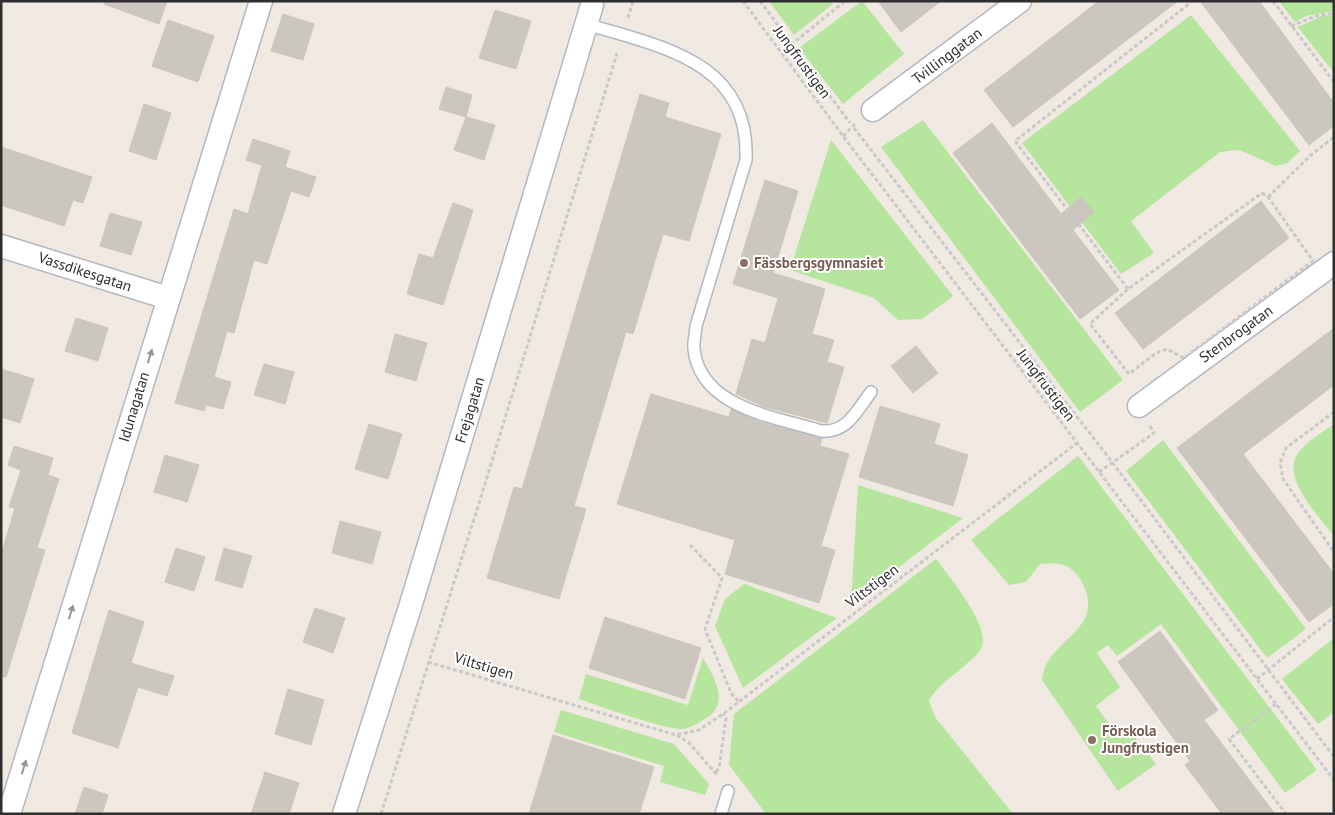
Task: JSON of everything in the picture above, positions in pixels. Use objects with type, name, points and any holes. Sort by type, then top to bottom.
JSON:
[{"type":"street","name":"Idunagatan","points":[[9,814],[261,1]]},
{"type":"street","name":"Tvillinggatan","points":[[873,110],[1020,1]]},
{"type":"street","name":"Frejagatan","points":[[344,814],[411,604],[589,15]]},
{"type":"street","name":"Vassdikesgatan","points":[[1,246],[168,298]]},
{"type":"street","name":"Stenbrogatan","points":[[1139,406],[1324,262]]},
{"type":"lane","points":[[589,15],[622,35],[684,56],[705,67],[719,79],[743,118],[747,137],[746,160],[696,326],[694,348],[698,365],[708,381],[724,397],[742,408],[821,431],[831,432],[841,429],[871,392]]},
{"type":"lane","points":[[721,814],[728,791]]},
{"type":"path","points":[[381,814],[480,500],[633,1]]},
{"type":"path","name":"Jungfrustigen","points":[[743,1],[1076,443],[1334,780]]},
{"type":"path","points":[[760,1],[791,45],[1112,462],[1334,757]]},
{"type":"path","points":[[791,45],[845,1]]},
{"type":"path","points":[[1128,289],[1015,141],[1189,4],[1187,1]]},
{"type":"path","points":[[1273,1],[1334,82]]},
{"type":"path","points":[[1291,26],[1316,16],[1334,13]]},
{"type":"path","points":[[1268,197],[1311,155],[1334,137]]},
{"type":"path","points":[[1130,374],[1090,324],[1128,289],[1262,192],[1324,262]]},
{"type":"path","points":[[1099,472],[1154,433],[1139,406]]},
{"type":"path","points":[[1334,412],[1286,448],[1280,463],[1283,478],[1334,552]]},
{"type":"path","name":"Viltstigen","points":[[676,735],[699,730],[723,714],[1076,443]]},
{"type":"path","points":[[690,545],[722,578],[705,629],[731,693],[739,702]]},
{"type":"path","points":[[1257,679],[1334,617]]},
{"type":"path","name":"Viltstigen","points":[[428,662],[676,735],[689,743],[716,772],[728,791]]},
{"type":"path","points":[[1276,704],[1228,739],[1286,814]]},
{"type":"path","points":[[716,772],[719,768],[726,718],[723,714]]},
{"type":"green space","points":[[769,1],[830,1],[833,4],[794,35]]},
{"type":"green space","points":[[862,1],[904,54],[843,104],[799,48]]},
{"type":"green space","points":[[1279,1],[1334,1],[1334,11],[1306,16],[1295,22]]},
{"type":"green space","points":[[1191,15],[1300,151],[1287,163],[1276,166],[1239,150],[1220,152],[1131,221],[1154,253],[1121,274],[1022,143]]},
{"type":"green space","points":[[1334,15],[1334,73],[1298,27],[1322,16]]},
{"type":"green space","points":[[923,120],[1123,380],[1080,412],[881,147]]},
{"type":"green space","points":[[831,140],[953,296],[922,319],[898,320],[874,298],[790,270]]},
{"type":"green space","points":[[1334,424],[1334,536],[1304,497],[1294,474],[1294,463],[1298,453],[1305,445]]},
{"type":"green space","points":[[1163,440],[1306,629],[1267,658],[1126,471]]},
{"type":"green space","points":[[1078,456],[1317,770],[1285,793],[1161,624],[1117,656],[1108,645],[1097,653],[1120,687],[1096,706],[1119,738],[1131,732],[1156,764],[1118,791],[1042,680],[1046,666],[1054,654],[1082,623],[1088,611],[1087,597],[1080,579],[1072,570],[1063,565],[1046,563],[1040,564],[1026,582],[1009,585],[971,540]]},
{"type":"green space","points":[[858,485],[963,518],[851,604]]},
{"type":"green space","points":[[936,559],[967,601],[980,626],[983,637],[981,649],[977,655],[941,685],[929,701],[935,717],[1013,814],[766,814],[729,765],[734,714]]},
{"type":"green space","points":[[744,584],[837,618],[743,688],[715,626],[725,599]]},
{"type":"green space","points":[[1334,638],[1334,712],[1318,724],[1282,679]]},
{"type":"green space","points":[[703,658],[718,688],[718,704],[715,711],[708,717],[684,729],[676,729],[649,722],[579,699],[586,674],[688,705]]},
{"type":"green space","points":[[561,710],[674,744],[709,784],[705,795],[660,782],[664,766],[554,732]]},
{"type":"building","points":[[104,1],[167,1],[159,24],[104,4]]},
{"type":"building","points":[[878,1],[941,1],[901,32]]},
{"type":"building","points":[[1099,1],[1178,1],[1013,127],[984,90]]},
{"type":"building","points":[[1200,1],[1259,1],[1334,103],[1334,126],[1309,145]]},
{"type":"building","points":[[495,10],[531,21],[516,69],[479,58]]},
{"type":"building","points":[[283,14],[314,24],[303,60],[271,51]]},
{"type":"building","points":[[168,20],[214,36],[198,82],[152,66]]},
{"type":"building","points":[[446,87],[472,95],[466,117],[439,109]]},
{"type":"building","points":[[640,94],[669,103],[665,117],[721,134],[689,241],[663,234],[633,334],[626,332],[574,506],[586,509],[559,599],[487,578],[514,487],[522,489]]},
{"type":"building","points":[[144,104],[171,113],[156,160],[129,151]]},
{"type":"building","points":[[466,117],[495,125],[484,160],[454,150]]},
{"type":"building","points":[[992,123],[1061,214],[1081,197],[1094,212],[1073,230],[1119,290],[1080,319],[953,153]]},
{"type":"building","points":[[253,139],[290,151],[285,167],[316,177],[309,197],[291,191],[267,264],[254,260],[234,333],[227,331],[214,377],[231,382],[223,409],[206,405],[204,411],[175,403],[234,209],[248,214],[262,165],[246,160]]},
{"type":"building","points":[[1,147],[92,177],[83,203],[73,200],[64,226],[1,205]]},
{"type":"building","points":[[765,180],[798,191],[773,273],[825,289],[812,334],[834,340],[827,362],[844,367],[827,423],[765,407],[736,394],[752,339],[765,343],[778,298],[733,284]]},
{"type":"building","points":[[1261,201],[1289,238],[1143,349],[1115,313]]},
{"type":"building","points":[[453,203],[473,210],[443,305],[407,294],[419,254],[433,258]]},
{"type":"building","points":[[110,213],[142,222],[131,255],[100,246]]},
{"type":"building","points":[[76,318],[108,328],[98,361],[65,351]]},
{"type":"building","points":[[1334,328],[1334,385],[1243,454],[1334,574],[1334,604],[1309,622],[1177,448]]},
{"type":"building","points":[[395,334],[427,343],[416,381],[385,372]]},
{"type":"building","points":[[916,346],[938,373],[913,393],[891,366]]},
{"type":"building","points":[[264,364],[294,372],[285,404],[254,395]]},
{"type":"building","points":[[1,369],[34,379],[20,423],[1,417]]},
{"type":"building","points":[[651,394],[729,417],[731,409],[760,422],[822,438],[820,446],[849,454],[821,546],[835,550],[819,603],[725,574],[735,540],[617,504]]},
{"type":"building","points":[[880,406],[940,424],[934,444],[968,455],[953,506],[859,477]]},
{"type":"building","points":[[369,424],[402,434],[388,479],[355,469]]},
{"type":"building","points":[[14,446],[53,458],[48,475],[59,479],[37,548],[45,550],[6,677],[1,677],[1,555],[15,508],[9,507],[21,470],[8,465]]},
{"type":"building","points":[[165,455],[199,465],[187,502],[154,492]]},
{"type":"building","points":[[340,521],[381,532],[372,564],[332,553]]},
{"type":"building","points":[[176,548],[205,557],[194,591],[165,582]]},
{"type":"building","points":[[224,548],[252,556],[242,588],[215,580]]},
{"type":"building","points":[[315,608],[345,618],[333,653],[303,642]]},
{"type":"building","points":[[109,610],[144,622],[131,663],[174,676],[167,696],[138,687],[118,748],[72,733]]},
{"type":"building","points":[[605,617],[701,648],[685,699],[589,668]]},
{"type":"building","points":[[1160,631],[1218,710],[1204,720],[1275,814],[1222,814],[1185,765],[1190,761],[1118,662]]},
{"type":"building","points":[[288,689],[324,700],[311,745],[275,734]]},
{"type":"building","points":[[553,735],[654,767],[639,814],[529,814]]},
{"type":"building","points":[[265,772],[299,783],[289,814],[251,814]]},
{"type":"building","points":[[84,787],[108,795],[102,814],[75,814]]},
{"type":"place","name":"Fässbergsgymnasiet","points":[[744,263]]},
{"type":"place","name":"Förskola Jungfrustigen","points":[[1092,740]]}]
